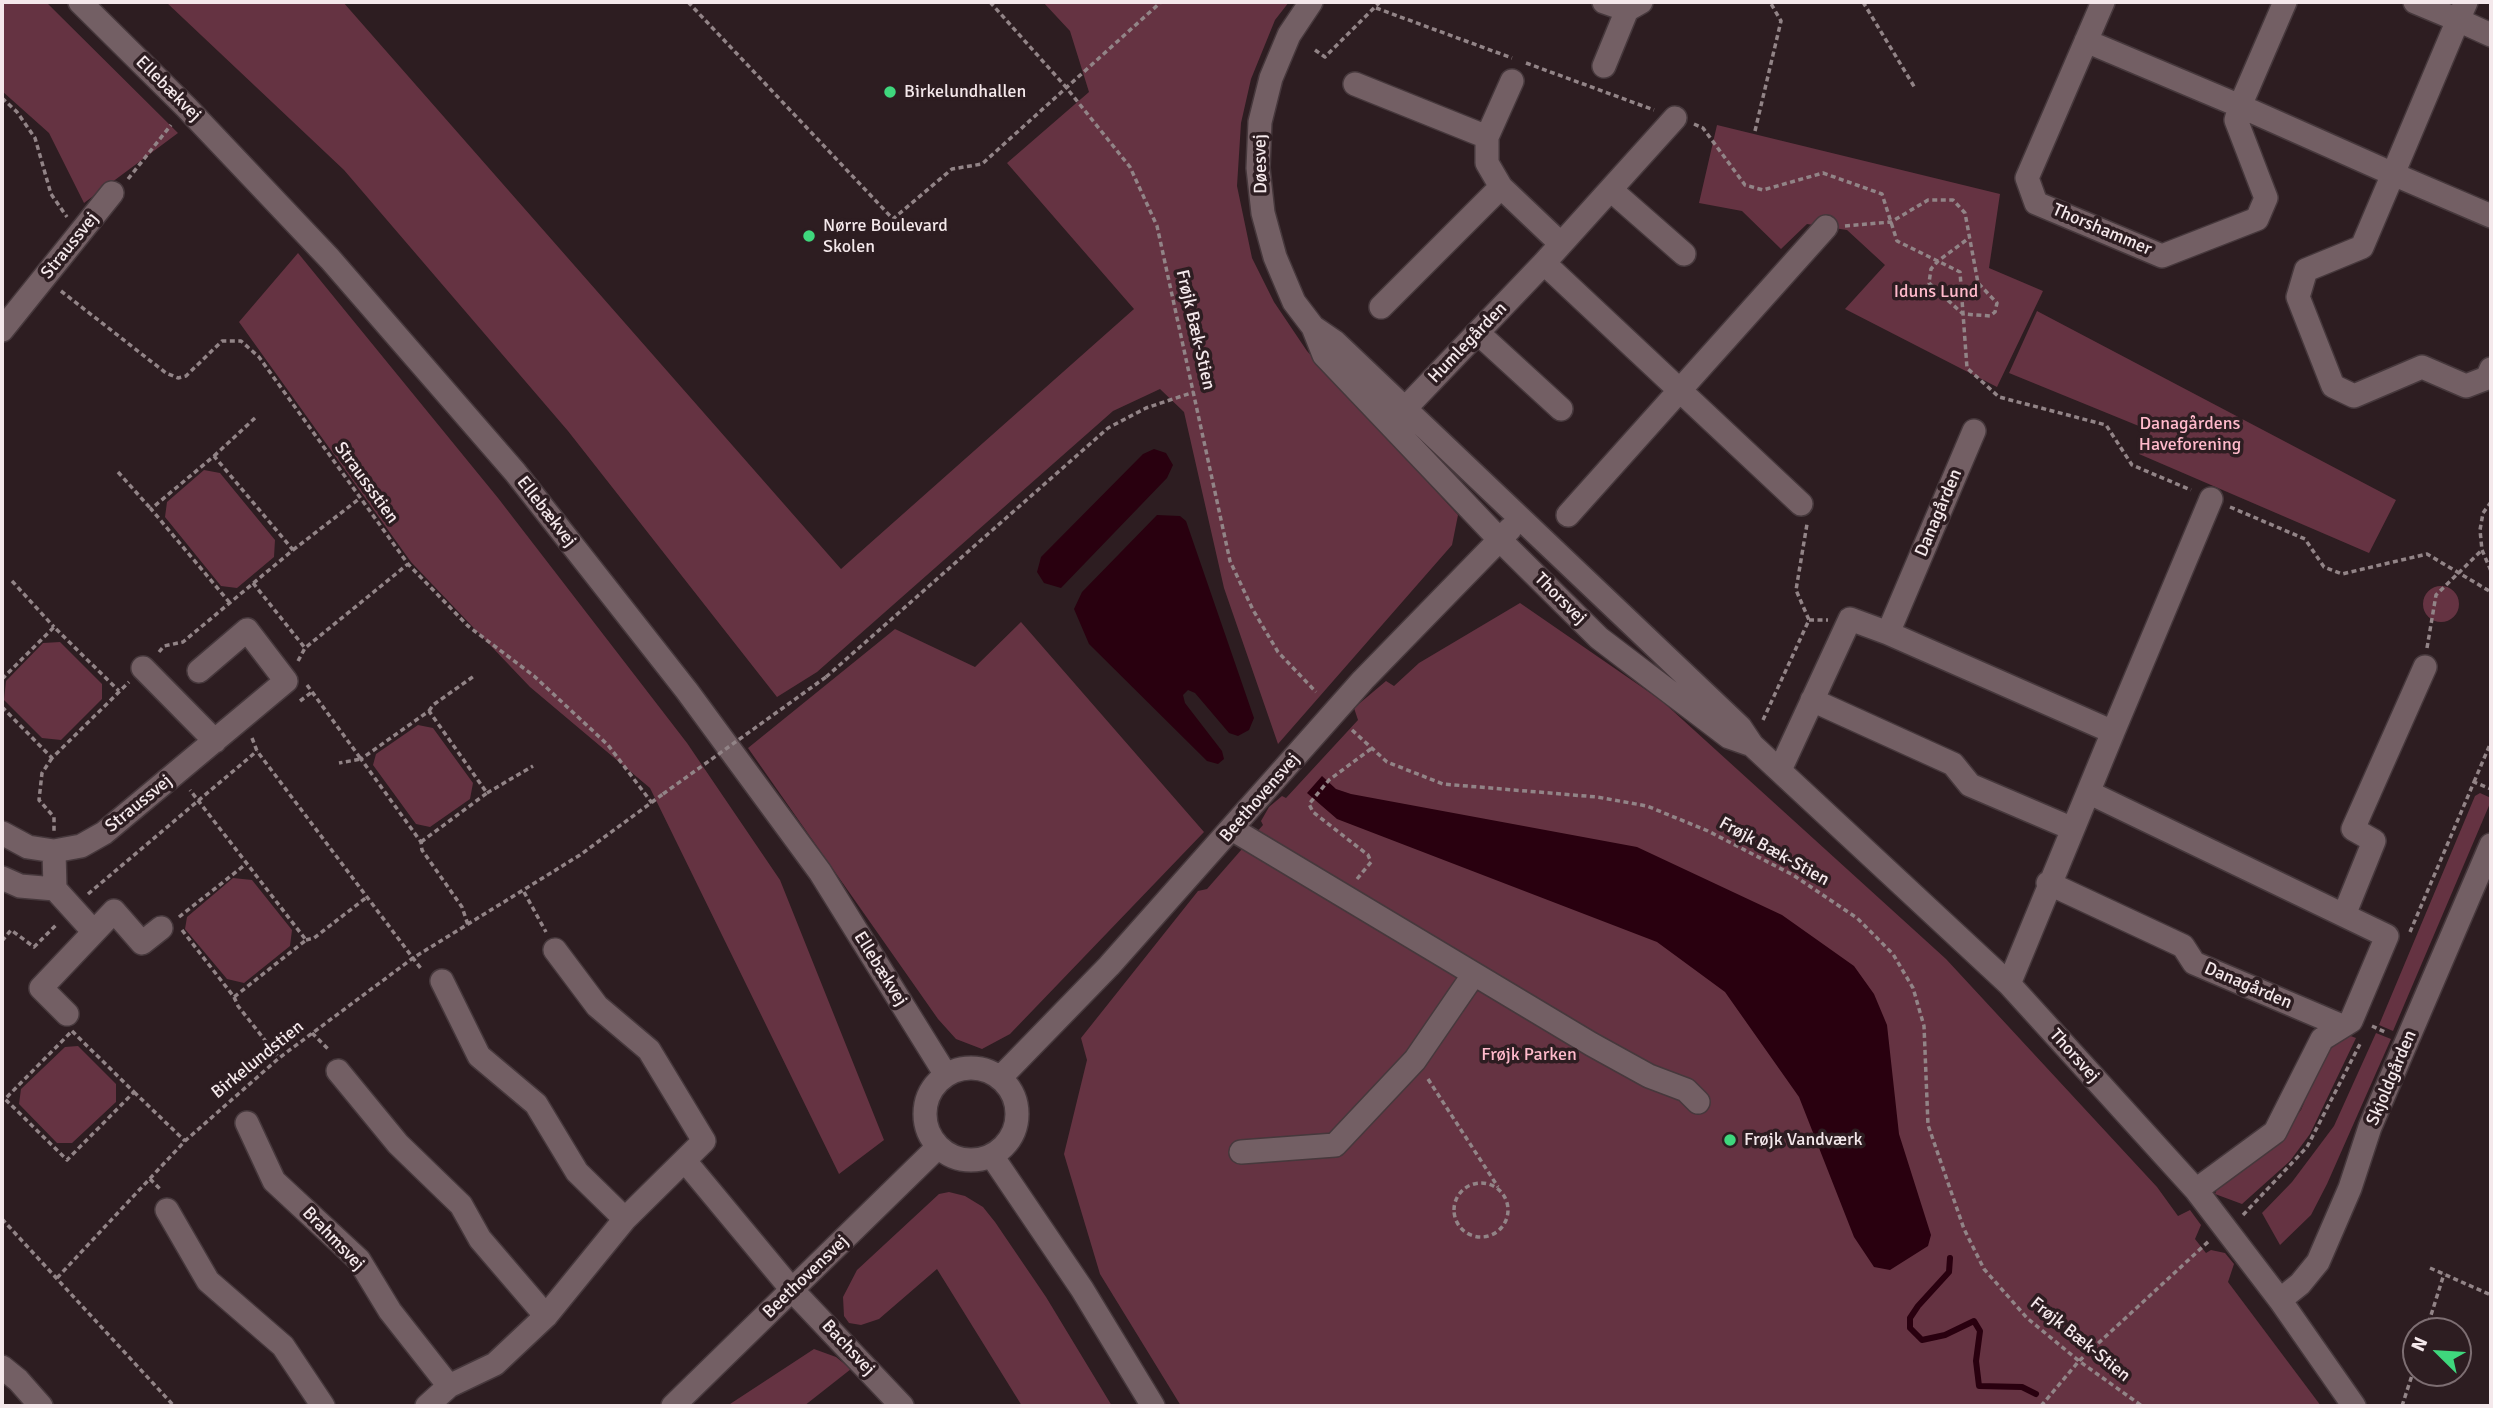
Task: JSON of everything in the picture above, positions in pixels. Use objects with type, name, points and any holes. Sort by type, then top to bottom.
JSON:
[{"type":"street","name":"Ellebækvej","points":[[80,2],[186,107],[330,259],[515,472],[687,691],[820,872],[946,1075]]},
{"type":"street","name":"Døesvej","points":[[1311,2],[1289,35],[1271,78],[1261,122],[1258,168],[1263,213],[1275,257],[1294,302],[1313,327],[1335,342],[1398,416]]},
{"type":"street","points":[[1604,2],[1634,6],[1604,66]]},
{"type":"street","name":"Thorshammer","points":[[2103,2],[2027,178],[2036,203],[2162,256],[2257,219],[2266,198],[2236,120],[2285,2]]},
{"type":"street","points":[[2415,2],[2462,11],[2491,35]]},
{"type":"street","points":[[2462,11],[2362,247],[2306,270],[2298,298],[2333,386],[2354,396],[2422,366],[2466,386],[2487,378],[2491,369]]},
{"type":"street","points":[[2086,41],[2491,216]]},
{"type":"street","points":[[1512,81],[1487,137],[1487,163],[1501,187],[1561,244]]},
{"type":"street","points":[[1354,84],[1487,137]]},
{"type":"street","name":"Humlegården","points":[[1398,416],[1544,263],[1675,118]]},
{"type":"street","points":[[1381,307],[1501,187]]},
{"type":"street","points":[[1611,190],[1684,254]]},
{"type":"street","name":"Straussvej","points":[[2,330],[112,193]]},
{"type":"street","points":[[1568,515],[1678,389],[1826,227]]},
{"type":"street","points":[[1544,263],[1801,504]]},
{"type":"street","points":[[1478,333],[1561,409]]},
{"type":"street","name":"Thorsvej","points":[[1398,416],[1521,518],[1740,727],[1752,745],[2009,985],[2196,1189],[2280,1300],[2354,1406]]},
{"type":"street","name":"Thorsvej","points":[[1398,416],[1500,540],[1599,638],[1729,737],[1752,745]]},
{"type":"street","name":"Danagården","points":[[1888,633],[1974,431]]},
{"type":"street","points":[[2009,985],[2048,883],[2090,793],[2211,499]]},
{"type":"street","name":"Beethovensvej","points":[[1000,1078],[1109,966],[1363,680],[1521,518]]},
{"type":"street","points":[[1780,770],[1850,619],[1888,633],[2113,732]]},
{"type":"street","name":"Straussvej","points":[[2,832],[28,847],[54,851],[81,846],[104,833],[286,681],[247,630],[199,671]]},
{"type":"street","points":[[143,667],[215,741]]},
{"type":"street","points":[[2344,915],[2374,841],[2353,829],[2425,667]]},
{"type":"street","points":[[1812,700],[1953,764],[1970,785],[2073,829]]},
{"type":"street","points":[[2090,793],[2387,936],[2351,1021],[2322,1038],[2275,1132],[2196,1189]]},
{"type":"street","points":[[1232,829],[1648,1076],[1686,1090],[1698,1102]]},
{"type":"street","name":"Skjoldgården","points":[[2280,1300],[2300,1284],[2318,1262],[2350,1188],[2370,1127],[2491,845]]},
{"type":"street","points":[[54,851],[55,889],[94,932]]},
{"type":"street","points":[[2,878],[20,886],[55,889]]},
{"type":"street","name":"Danagården","points":[[2048,883],[2183,946],[2194,963],[2342,1026]]},
{"type":"street","points":[[67,1014],[41,988],[114,911],[142,943],[161,928]]},
{"type":"street","points":[[427,1406],[449,1386],[495,1364],[546,1316],[625,1219],[704,1141],[649,1049],[597,1006],[555,950]]},
{"type":"street","points":[[1241,1152],[1335,1145],[1415,1060],[1474,974]]},
{"type":"street","points":[[442,981],[479,1056],[536,1104],[577,1172],[625,1219]]},
{"type":"street","points":[[973,1068],[1000,1078],[1016,1104],[1017,1119],[1004,1146],[992,1156],[963,1160],[938,1147],[926,1125],[926,1101],[933,1086],[946,1075],[973,1068]]},
{"type":"street","points":[[338,1071],[398,1144],[461,1205],[480,1239],[546,1316]]},
{"type":"street","name":"Brahmsvej","points":[[247,1123],[274,1181],[359,1260],[390,1311],[449,1386]]},
{"type":"street","name":"Beethovensvej","points":[[673,1406],[938,1147]]},
{"type":"street","points":[[992,1156],[1082,1289],[1153,1406]]},
{"type":"street","points":[[685,1161],[793,1291]]},
{"type":"street","points":[[167,1210],[208,1281],[283,1346],[323,1406]]},
{"type":"street","name":"Bachsvej","points":[[793,1291],[902,1406]]},
{"type":"street","points":[[2,1367],[18,1380],[41,1406]]},
{"type":"path","points":[[688,2],[893,219],[952,169],[982,164],[1065,86],[1161,2]]},
{"type":"path","name":"Frøjk Bæk-Stien","points":[[990,2],[1065,86],[1130,167],[1157,226],[1230,561],[1253,610],[1278,652],[1316,692]]},
{"type":"path","points":[[1315,50],[1325,57],[1380,2]]},
{"type":"path","points":[[1755,131],[1781,21],[1770,2]]},
{"type":"path","points":[[1863,2],[1915,88]]},
{"type":"path","points":[[1376,8],[1703,128],[1745,185],[1763,190],[1823,173],[1882,194],[1897,241],[1960,272],[1967,368],[1999,397],[2106,425],[2132,465],[2305,539],[2324,567],[2342,574],[2427,554],[2491,592]]},
{"type":"path","points":[[2,99],[17,112],[35,138],[51,194],[80,234]]},
{"type":"path","points":[[112,193],[124,184],[186,107]]},
{"type":"path","points":[[1826,227],[1891,222],[1928,200],[1953,200],[1965,213],[1978,284],[1997,303],[1990,316],[1963,314],[1929,283],[1931,269],[1938,261],[1969,238]]},
{"type":"path","name":"Straussstien","points":[[45,278],[166,373],[178,378],[187,376],[222,341],[240,341],[259,357],[408,564],[468,626],[534,676],[608,745],[652,803]]},
{"type":"path","name":"Birkelundstien","points":[[57,1278],[185,1141],[279,1058],[413,958],[524,892],[826,677],[1108,428],[1146,408],[1194,392]]},
{"type":"path","points":[[151,509],[255,418]]},
{"type":"path","points":[[214,456],[293,550]]},
{"type":"path","points":[[118,472],[230,603]]},
{"type":"path","points":[[54,851],[54,817],[39,800],[42,773],[52,758],[164,646],[183,642],[359,499]]},
{"type":"path","points":[[2491,502],[2480,521],[2483,550],[2491,571]]},
{"type":"path","points":[[1752,745],[1809,620],[1796,590],[1808,518],[1801,504]]},
{"type":"path","points":[[2425,667],[2431,609],[2436,595],[2483,550]]},
{"type":"path","points":[[295,666],[305,648],[408,564]]},
{"type":"path","points":[[12,582],[119,691]]},
{"type":"path","points":[[253,583],[305,648]]},
{"type":"path","points":[[2,679],[54,627]]},
{"type":"path","points":[[300,675],[421,842],[422,850],[462,907],[468,925]]},
{"type":"path","points":[[339,763],[362,759],[474,676]]},
{"type":"path","points":[[293,706],[312,692]]},
{"type":"path","points":[[2,707],[52,758]]},
{"type":"path","points":[[429,711],[487,793]]},
{"type":"path","points":[[262,730],[251,738],[257,751],[426,976],[442,981]]},
{"type":"path","name":"Frøjk Bæk-Stien","points":[[1352,730],[1387,762],[1443,785],[1598,797],[1647,806],[1708,831],[1793,875],[1857,918],[1893,954],[1913,988],[1924,1026],[1928,1125],[1964,1229],[1984,1269],[2027,1318],[2079,1361],[2142,1406]]},
{"type":"path","points":[[2474,782],[2491,744]]},
{"type":"path","points":[[1339,893],[1360,876],[1371,862],[1368,855],[1313,812],[1309,804],[1311,798],[1329,780],[1372,748]]},
{"type":"path","points":[[2,941],[11,930],[34,947],[120,863],[257,751]]},
{"type":"path","points":[[421,842],[487,793],[533,766]]},
{"type":"path","points":[[176,773],[306,940]]},
{"type":"path","points":[[246,864],[174,920],[279,1058]]},
{"type":"path","points":[[524,892],[555,950]]},
{"type":"path","points":[[234,997],[306,940],[367,897]]},
{"type":"path","points":[[134,1092],[67,1160],[5,1099],[72,1031],[185,1141]]},
{"type":"path","points":[[1415,1060],[1504,1195],[1509,1211],[1503,1226],[1490,1236],[1466,1233],[1460,1227],[1454,1210],[1459,1194],[1466,1187],[1483,1183],[1499,1189]]},
{"type":"path","points":[[2,1219],[174,1406]]},
{"type":"path","points":[[2041,1406],[2079,1361],[2209,1241]]},
{"type":"path","points":[[2430,1268],[2491,1295]]},
{"type":"path","points":[[2430,1317],[2444,1274]]},
{"type":"path","points":[[2402,1406],[2408,1387]]},
{"type":"green space","points":[[2,2],[46,2],[178,133],[84,203],[49,133],[2,91]]},
{"type":"green space","points":[[166,2],[343,2],[841,569],[1134,309],[1007,163],[1089,92],[1070,31],[1043,2],[1289,2],[1275,20],[1251,79],[1241,123],[1237,186],[1252,258],[1274,302],[1307,351],[1458,515],[1452,545],[1278,744],[1224,588],[1184,412],[1160,389],[1113,411],[817,672],[777,697],[568,431],[344,170]]},
{"type":"green space","name":"Iduns Lund","points":[[1717,125],[2000,194],[1989,268],[2043,291],[1997,387],[1845,309],[1885,265],[1847,230],[1807,224],[1781,249],[1742,211],[1699,203]]},
{"type":"green space","points":[[298,253],[498,498],[687,743],[780,880],[884,1140],[839,1174],[650,788],[530,687],[411,562],[239,322]]},
{"type":"green space","name":"Danagårdens Haveforening","points":[[2037,311],[2396,500],[2369,553],[2139,454],[2151,431],[2009,373]]},
{"type":"green space","points":[[204,470],[220,473],[275,540],[274,557],[237,588],[221,586],[165,517],[167,502]]},
{"type":"green space","points":[[2441,586],[2454,591],[2459,604],[2454,617],[2441,622],[2428,617],[2423,604],[2428,591]]},
{"type":"green space","name":"Frøjk Parken","points":[[1520,603],[1662,701],[1946,959],[2157,1187],[2178,1216],[2190,1210],[2201,1225],[2195,1239],[2206,1253],[2211,1250],[2225,1253],[2234,1264],[2228,1282],[2321,1406],[1181,1406],[1100,1274],[1064,1154],[1087,1060],[1081,1038],[1198,891],[1207,889],[1263,825],[1261,821],[1269,807],[1282,796],[1286,798],[1358,720],[1354,708],[1386,681],[1394,686],[1419,663]]},
{"type":"green space","points":[[1021,622],[1204,832],[1010,1034],[982,1049],[956,1039],[938,1019],[748,748],[895,629],[975,667]]},
{"type":"green space","points":[[60,642],[102,684],[102,699],[61,740],[42,738],[4,700],[6,681],[43,643]]},
{"type":"green space","points":[[418,725],[433,728],[473,783],[470,799],[430,827],[416,824],[373,765],[376,754]]},
{"type":"green space","points":[[2480,793],[2491,798],[2491,801],[2393,1031],[2379,1025],[2475,796]]},
{"type":"green space","points":[[233,878],[252,880],[292,930],[290,946],[244,983],[227,979],[185,929],[187,917]]},
{"type":"green space","points":[[2340,1032],[2356,1038],[2310,1134],[2290,1161],[2242,1204],[2215,1194],[2219,1184],[2282,1134],[2301,1110],[2330,1040]]},
{"type":"green space","points":[[2376,1033],[2391,1039],[2327,1184],[2311,1215],[2280,1245],[2262,1213],[2292,1182],[2334,1126]]},
{"type":"green space","points":[[78,1046],[116,1084],[116,1102],[72,1143],[57,1143],[19,1104],[21,1089],[65,1047]]},
{"type":"green space","points":[[949,1192],[965,1196],[983,1207],[995,1222],[1046,1297],[1112,1406],[1022,1406],[937,1269],[879,1319],[861,1325],[849,1323],[844,1316],[843,1297],[857,1270],[939,1194]]},
{"type":"green space","points":[[814,1349],[836,1357],[851,1369],[804,1406],[727,1406]]},
{"type":"shaded area","points":[[1154,449],[1166,453],[1173,465],[1167,478],[1061,588],[1044,583],[1037,572],[1041,557],[1143,454]]},
{"type":"shaded area","points":[[1157,515],[1180,516],[1186,521],[1254,718],[1249,730],[1238,736],[1229,733],[1195,693],[1188,690],[1183,695],[1185,703],[1222,751],[1224,759],[1218,764],[1207,761],[1089,644],[1074,609],[1082,592]]},
{"type":"shaded area","points":[[1322,776],[1336,789],[1351,794],[1637,847],[1782,915],[1854,966],[1874,994],[1887,1025],[1899,1134],[1931,1235],[1928,1246],[1890,1270],[1874,1267],[1854,1237],[1799,1097],[1725,992],[1657,942],[1337,819],[1307,793]]},
{"type":"waterway","points":[[1950,1258],[1949,1272],[1918,1306],[1910,1318],[1910,1328],[1922,1340],[1945,1335],[1974,1321],[1980,1331],[1976,1361],[1979,1386],[2022,1387],[2036,1394]]},
{"type":"place","name":"Birkelundhallen","points":[[890,92]]},
{"type":"place","name":"Nørre Boulevard Skolen","points":[[809,236]]},
{"type":"place","name":"Frøjk Vandværk","points":[[1730,1140]]}]
